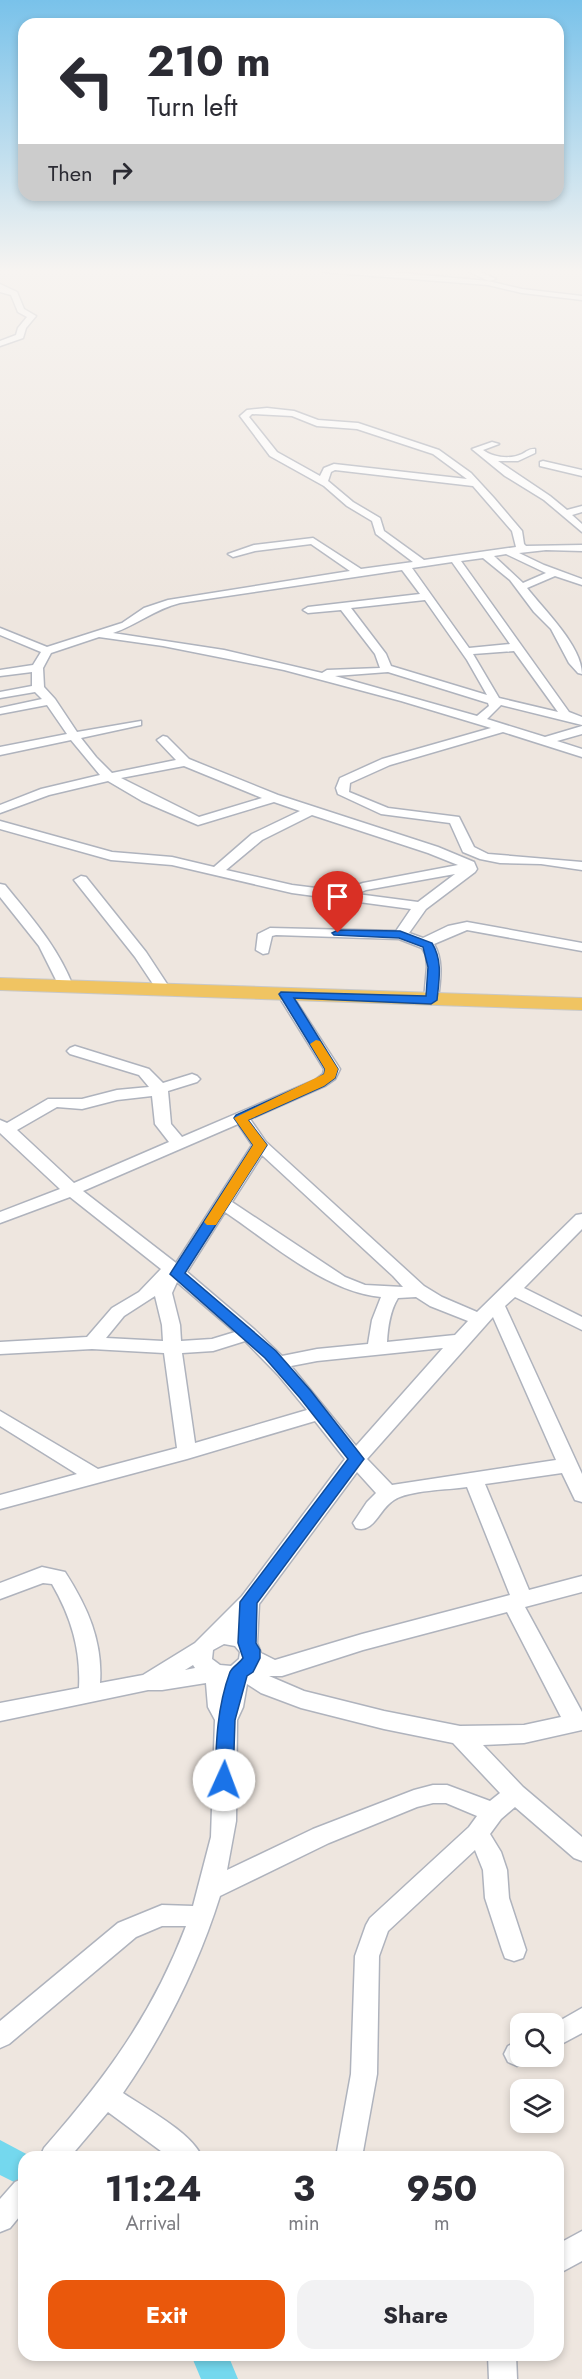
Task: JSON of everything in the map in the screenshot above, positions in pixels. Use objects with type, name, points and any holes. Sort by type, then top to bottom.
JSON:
[{"type":"main road","points":[[0,984],[582,1004]]},
{"type":"street","points":[[421,563],[379,532],[377,520],[350,504],[323,482],[273,454],[272,448],[249,425],[244,416],[250,412],[267,411],[294,414],[316,423],[364,428],[436,452],[468,475],[518,531],[519,545],[524,549]]},
{"type":"street","points":[[495,444],[476,449],[547,498],[582,529]]},
{"type":"street","points":[[488,458],[525,457],[532,451]]},
{"type":"street","points":[[501,468],[510,459]]},
{"type":"street","points":[[543,464],[580,470]]},
{"type":"street","points":[[323,482],[327,470],[334,467],[475,483]]},
{"type":"street","points":[[564,514],[582,509]]},
{"type":"street","points":[[568,548],[571,543],[582,539]]},
{"type":"street","points":[[233,554],[271,546],[314,541],[358,572]]},
{"type":"street","points":[[568,548],[582,557]]},
{"type":"street","points":[[0,631],[47,651],[126,625],[156,605],[189,598],[507,551],[582,548]]},
{"type":"street","points":[[507,551],[582,582]]},
{"type":"street","points":[[485,554],[504,568],[538,610],[556,628],[573,661],[582,671]]},
{"type":"street","points":[[454,558],[517,647],[582,728],[545,741]]},
{"type":"street","points":[[405,566],[467,651],[495,701],[495,707],[477,722]]},
{"type":"street","points":[[520,587],[556,573]]},
{"type":"street","points":[[308,610],[426,597]]},
{"type":"street","points":[[344,606],[380,654],[384,670]]},
{"type":"street","points":[[101,635],[141,639],[276,664],[582,753]]},
{"type":"street","points":[[467,651],[517,647]]},
{"type":"street","points":[[47,651],[37,668],[38,688],[51,701],[92,759],[111,777],[152,800],[198,820],[274,798]]},
{"type":"street","points":[[0,673],[37,668]]},
{"type":"street","points":[[318,675],[384,670],[495,701],[576,720]]},
{"type":"street","points":[[365,689],[384,670]]},
{"type":"street","points":[[0,694],[38,688]]},
{"type":"street","points":[[0,711],[51,701]]},
{"type":"street","points":[[0,751],[137,723]]},
{"type":"street","points":[[501,729],[386,762],[344,781],[342,788],[344,794],[386,811],[453,820],[458,824],[468,849],[488,858],[502,861],[544,861],[582,866]]},
{"type":"street","points":[[163,740],[185,762],[274,798],[433,850],[463,862],[469,867]]},
{"type":"street","points":[[0,809],[45,792],[185,762]]},
{"type":"street","points":[[218,871],[251,841],[311,810]]},
{"type":"street","points":[[0,825],[95,853],[172,861],[292,889],[421,906]]},
{"type":"street","points":[[340,896],[363,887],[469,867]]},
{"type":"street","points":[[400,935],[406,922],[421,906],[470,869],[469,867]]},
{"type":"street","points":[[81,880],[141,955],[164,990]]},
{"type":"street","points":[[0,888],[45,945],[66,986]]},
{"type":"street","points":[[424,943],[439,934],[467,926],[582,947]]},
{"type":"street","points":[[263,950],[265,934],[276,931],[400,935],[424,943],[433,956],[431,1000]]},
{"type":"street","points":[[0,1218],[241,1118],[320,1083],[330,1076],[332,1069],[285,994]]},
{"type":"street","points":[[75,1052],[132,1066],[144,1072],[160,1089],[163,1124],[178,1143]]},
{"type":"street","points":[[192,1079],[160,1089],[117,1095],[82,1104],[54,1102],[3,1128],[72,1190],[249,1334],[278,1363],[356,1459],[389,1493]]},
{"type":"street","points":[[241,1118],[260,1145],[399,1272],[416,1291],[430,1300],[480,1319]]},
{"type":"street","points":[[187,1452],[172,1348],[171,1325],[163,1287],[224,1203],[260,1145]]},
{"type":"street","points":[[224,1203],[339,1281],[363,1290],[393,1293],[416,1291]]},
{"type":"street","points":[[226,1720],[219,1707],[215,1673],[203,1663],[206,1645],[249,1602],[356,1459],[480,1319],[580,1224]]},
{"type":"street","points":[[92,1343],[118,1312],[145,1296],[174,1272]]},
{"type":"street","points":[[513,1289],[582,1324]]},
{"type":"street","points":[[377,1349],[380,1318],[386,1301],[393,1293]]},
{"type":"street","points":[[496,1305],[582,1495]]},
{"type":"street","points":[[0,1348],[92,1343],[172,1348],[213,1345],[249,1334]]},
{"type":"street","points":[[278,1363],[317,1355],[462,1340]]},
{"type":"street","points":[[0,1502],[96,1478],[319,1413]]},
{"type":"street","points":[[0,1417],[96,1478]]},
{"type":"street","points":[[363,1523],[373,1508],[389,1493],[568,1465]]},
{"type":"street","points":[[148,1682],[216,1638],[233,1636],[245,1661],[269,1687],[301,1699],[384,1720],[460,1735],[524,1734],[578,1722],[517,1601],[474,1480]]},
{"type":"street","points":[[0,1592],[42,1575],[58,1577],[78,1610],[88,1642],[92,1670],[89,1693]]},
{"type":"street","points":[[0,1712],[148,1682],[162,1682],[215,1673],[224,1675],[245,1661],[273,1669],[282,1668],[362,1642],[582,1584]]},
{"type":"street","points":[[58,2151],[106,2096],[150,2031],[174,1987],[190,1950],[220,1851],[226,1720],[245,1661],[249,1602]]},
{"type":"street","points":[[460,1735],[515,1794],[582,1851]]},
{"type":"street","points":[[209,1890],[321,1836],[414,1799],[433,1794],[447,1794],[493,1812]]},
{"type":"street","points":[[350,2151],[364,2074],[367,1956],[378,1925],[477,1834],[493,1812],[515,1794]]},
{"type":"street","points":[[477,1834],[489,1852],[495,1870],[497,1898],[514,1950]]},
{"type":"street","points":[[0,2036],[128,1930],[150,1918],[175,1913],[200,1917]]},
{"type":"street","points":[[564,2031],[582,2019]]},
{"type":"street","points":[[106,2096],[182,2151]]},
{"type":"street","points":[[0,2219],[18,2198]]},
{"type":"street","points":[[564,2256],[582,2245]]},
{"type":"street","points":[[502,2361],[503,2379]]},
{"type":"waterway","points":[[0,2156],[18,2167]]},
{"type":"waterway","points":[[212,2361],[220,2379]]},
{"type":"slow traffic","points":[[211,1222],[260,1145],[241,1118],[320,1083],[330,1076],[332,1069],[316,1044]]},
{"type":"route","points":[[224,1780],[226,1720],[239,1672],[247,1667],[252,1658],[247,1643],[249,1602],[356,1459],[288,1373],[249,1334],[177,1274],[260,1145],[241,1118],[320,1083],[330,1076],[332,1069],[285,994],[431,1000],[434,967],[433,956],[428,945],[400,935],[338,933]]}]
